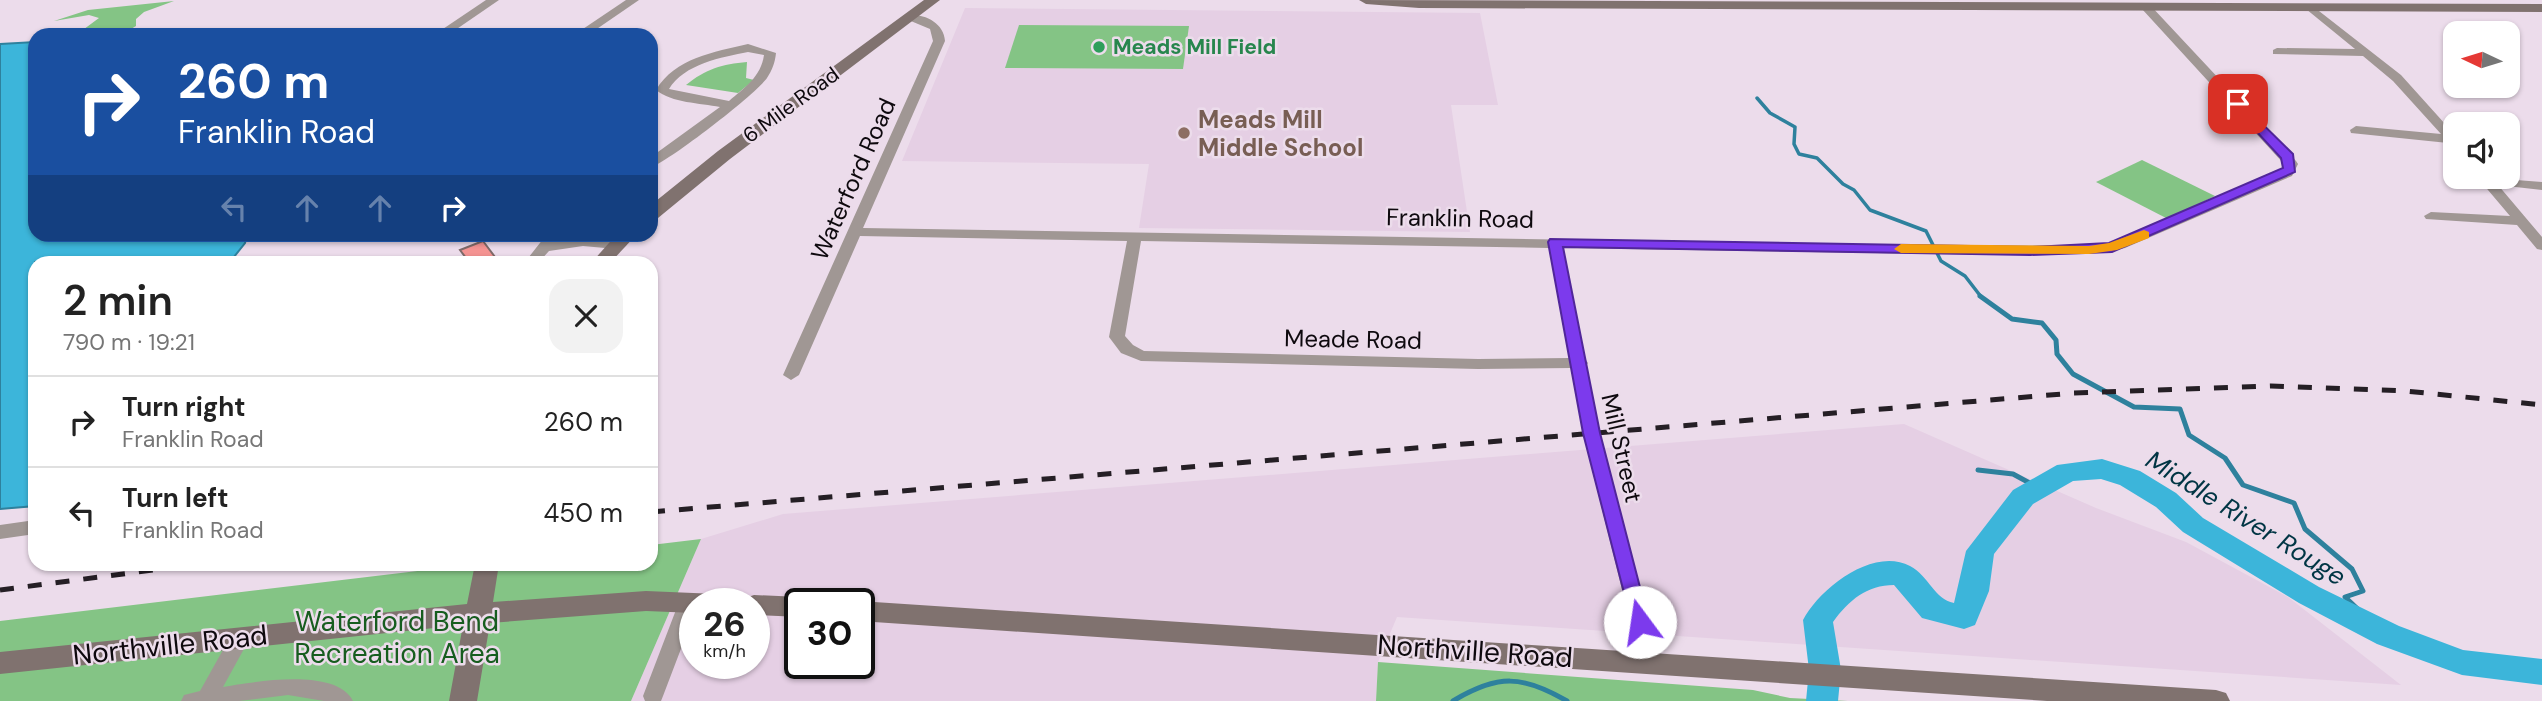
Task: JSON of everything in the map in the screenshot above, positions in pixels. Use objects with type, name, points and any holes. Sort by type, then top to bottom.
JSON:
[{"type":"street","points":[[451,28],[493,0]]},
{"type":"street","points":[[591,28],[633,0]]},
{"type":"street","name":"6 Mile Road","points":[[658,208],[724,155],[933,0]]},
{"type":"street","points":[[1366,0],[2069,3],[2147,7],[2221,4],[2310,7],[2354,4],[2501,4],[2539,10]]},
{"type":"street","name":"Franklin Road","points":[[855,232],[1935,250],[2030,251],[2112,247],[2290,169],[2288,157],[2147,7]]},
{"type":"street","points":[[2310,7],[2414,94],[2443,128]]},
{"type":"street","name":"Waterford Road","points":[[791,374],[939,41],[935,27],[911,17]]},
{"type":"street","points":[[658,158],[731,105],[758,84],[770,61],[770,52],[748,48],[693,63],[666,80],[662,90],[673,95],[731,105]]},
{"type":"street","points":[[2277,52],[2367,52]]},
{"type":"street","points":[[2356,130],[2443,140]]},
{"type":"street","points":[[2520,183],[2542,186]]},
{"type":"street","points":[[2494,189],[2542,246]]},
{"type":"street","points":[[2431,216],[2520,220]]},
{"type":"street","name":"Meade Road","points":[[1135,236],[1118,337],[1127,349],[1141,356],[1580,363]]},
{"type":"street","points":[[537,256],[548,242]]},
{"type":"street","points":[[544,247],[566,246],[572,242]]},
{"type":"street","points":[[607,256],[620,242]]},
{"type":"street","name":"Mill Street","points":[[1555,242],[1580,363],[1591,433],[1650,662]]},
{"type":"street","points":[[0,531],[28,528]]},
{"type":"street","points":[[463,701],[486,571]]},
{"type":"street","name":"Northville Road","points":[[0,663],[478,614],[646,601],[679,602]]},
{"type":"street","name":"Northville Road","points":[[875,612],[1838,675],[2078,696],[2216,701]]},
{"type":"street","points":[[653,696],[679,628]]},
{"type":"street","points":[[199,700],[240,638]]},
{"type":"street","points":[[199,700],[285,686],[326,689],[343,701]]},
{"type":"shaded area","name":"Meads Mill Middle School","points":[[965,8],[1480,13],[1498,105],[1451,105],[1470,232],[1139,228],[1149,164],[902,161]]},
{"type":"shaded area","points":[[1904,424],[2096,508],[2186,542],[2288,597],[2401,685],[1397,617],[1378,662],[1376,701],[631,701],[679,590],[679,679],[770,679],[770,588],[680,588],[701,539],[783,514]]},
{"type":"green space","points":[[174,1],[144,12],[136,19],[136,26],[133,28],[85,28],[99,18],[89,15],[54,21],[88,10]]},
{"type":"green space","name":"Meads Mill Field","points":[[1019,25],[1189,26],[1183,69],[1005,68]]},
{"type":"green space","points":[[747,62],[746,78],[754,80],[738,93],[686,85],[715,68]]},
{"type":"green space","points":[[2142,160],[2215,196],[2168,219],[2096,182]]},
{"type":"green space","name":"Waterford Bend Recreation Area","points":[[701,539],[631,701],[0,701],[0,621],[418,571],[658,571],[658,544]]},
{"type":"green space","points":[[1378,662],[1753,690],[1790,698],[1848,701],[1376,701]]},
{"type":"water","points":[[28,42],[28,242],[245,242],[235,256],[28,256],[28,507],[0,509],[0,44]]},
{"type":"building","points":[[484,242],[494,256],[464,256],[460,250]]},
{"type":"waterway","points":[[1757,98],[1770,113],[1795,127],[1794,144],[1799,154],[1817,158],[1843,184],[1854,190],[1870,210],[1926,231],[1941,261],[1965,276],[1981,297]]},
{"type":"waterway","points":[[1981,297],[2012,319],[2042,323],[2056,340],[2057,354],[2073,374],[2134,407],[2180,409],[2189,435],[2225,458],[2243,485],[2294,503],[2305,529],[2352,569],[2363,591],[2345,597],[2382,632]]},
{"type":"waterway","name":"Middle River Rouge","points":[[1822,701],[1825,670],[1818,620],[1843,591],[1863,579],[1901,574],[1921,593],[1933,610],[1964,617],[1974,591],[1980,551],[2023,497],[2067,472],[2102,469],[2130,478],[2166,500],[2193,525],[2309,595],[2388,635],[2462,662],[2542,672]]},
{"type":"waterway","points":[[1978,470],[2013,474],[2039,488]]},
{"type":"waterway","points":[[1453,701],[1483,686],[1510,681],[1537,686],[1567,701]]},
{"type":"railway","points":[[658,511],[2074,393],[2271,386],[2406,391],[2542,405]]},
{"type":"railway","points":[[0,590],[145,571]]},
{"type":"slow traffic","points":[[1901,249],[2089,250],[2120,245],[2144,235]]},
{"type":"place","name":"Meads Mill Field","points":[[1099,47]]},
{"type":"place","name":"Meads Mill Middle School","points":[[1184,133]]},
{"type":"route","points":[[1640,622],[1591,433],[1580,363],[1555,242],[2030,251],[2112,247],[2287,173],[2291,164],[2288,157],[2238,104]]}]
